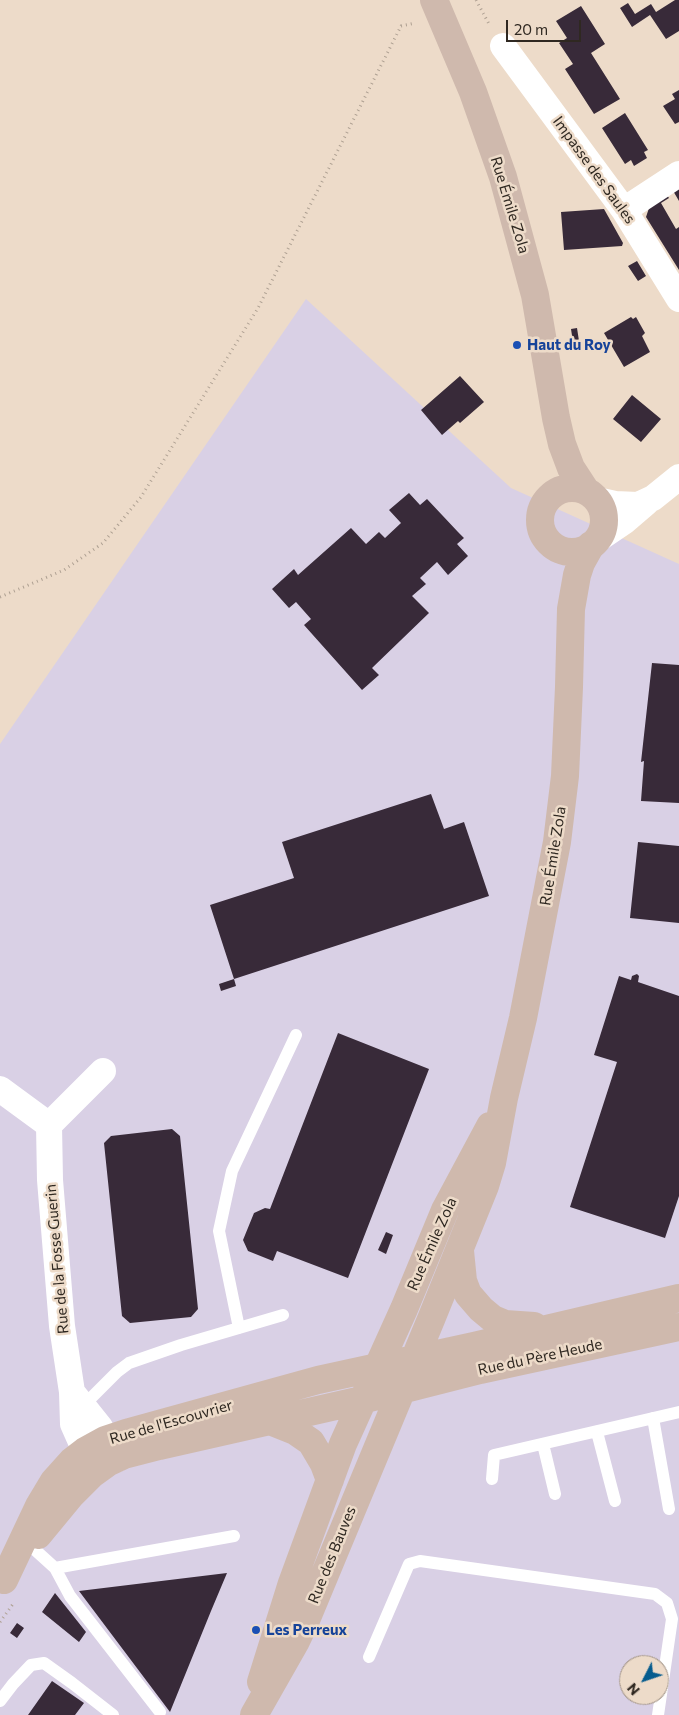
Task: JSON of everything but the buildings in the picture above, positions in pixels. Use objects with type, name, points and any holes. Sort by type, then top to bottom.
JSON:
[{"type":"main road","name":"Rue Émile Zola","points":[[437,8],[473,92],[503,177],[535,295],[556,418],[571,468],[591,495]]},
{"type":"main road","name":"Rue Émile Zola","points":[[548,500],[555,467],[556,418]]},
{"type":"main road","points":[[578,488],[591,495],[602,509],[604,517],[601,533],[594,543],[583,550],[567,551],[552,544],[543,531],[541,522],[544,506],[548,500],[561,490],[578,488]]},
{"type":"main road","name":"Rue Émile Zola","points":[[548,539],[565,577],[571,610]]},
{"type":"main road","name":"Rue Émile Zola","points":[[402,1390],[416,1352],[486,1186],[492,1163],[504,1098],[549,892],[557,842],[565,766],[570,688],[571,610],[581,563],[594,543]]},
{"type":"main road","name":"Rue Émile Zola","points":[[370,1383],[445,1210],[478,1151],[504,1098]]},
{"type":"main road","points":[[460,1250],[460,1266],[463,1281],[468,1294],[481,1309],[493,1319],[505,1324],[552,1328]]},
{"type":"main road","name":"Rue du Père Heude","points":[[370,1383],[416,1352],[552,1328],[679,1298]]},
{"type":"main road","name":"Rue du Père Heude","points":[[370,1383],[402,1390],[480,1370],[679,1327]]},
{"type":"main road","name":"Rue de l'Escouvrier","points":[[7,1588],[27,1542],[71,1495],[102,1455],[126,1433],[318,1380],[370,1383]]},
{"type":"main road","name":"Rue de l'Escouvrier","points":[[102,1455],[159,1446],[270,1421],[370,1383]]},
{"type":"main road","name":"Rue des Bauves","points":[[252,1715],[283,1609],[343,1444],[370,1383]]},
{"type":"main road","name":"Rue des Bauves","points":[[252,1715],[296,1641],[402,1390]]},
{"type":"main road","points":[[270,1421],[295,1431],[311,1442],[324,1464],[330,1480]]},
{"type":"street","name":"Impasse des Saules","points":[[503,46],[624,210],[679,298]]},
{"type":"street","points":[[624,210],[679,174]]},
{"type":"street","points":[[594,543],[625,521],[679,477]]},
{"type":"street","points":[[591,495],[628,506],[646,503]]},
{"type":"street","points":[[0,1089],[49,1125],[103,1072]]},
{"type":"street","name":"Rue de la Fosse Guerin","points":[[49,1125],[50,1180],[62,1326],[76,1405]]},
{"type":"street","points":[[76,1405],[100,1427],[102,1455]]},
{"type":"lane","points":[[239,1328],[219,1231],[232,1171],[296,1035]]},
{"type":"lane","points":[[76,1405],[129,1363],[181,1345],[283,1315]]},
{"type":"lane","points":[[492,1480],[494,1455],[679,1412]]},
{"type":"lane","points":[[653,1418],[670,1509]]},
{"type":"lane","points":[[597,1432],[615,1501]]},
{"type":"lane","points":[[543,1444],[555,1494]]},
{"type":"lane","points":[[55,1568],[234,1536]]},
{"type":"lane","points":[[27,1542],[55,1568],[70,1596],[160,1712]]},
{"type":"lane","points":[[369,1657],[409,1564],[420,1561],[654,1594],[667,1603],[672,1619],[658,1715]]},
{"type":"lane","points":[[0,1701],[31,1665],[44,1663],[113,1715]]},
{"type":"path","points":[[0,597],[64,570],[103,542],[141,497],[258,308],[401,26],[437,8]]},
{"type":"path","points":[[0,1622],[7,1588]]},
{"type":"shaded area","points":[[306,299],[511,488],[679,564],[679,1715],[0,1715],[0,744]]},
{"type":"place","name":"Haut du Roy","points":[[517,345]]},
{"type":"place","name":"Les Perreux","points":[[256,1630]]}]
